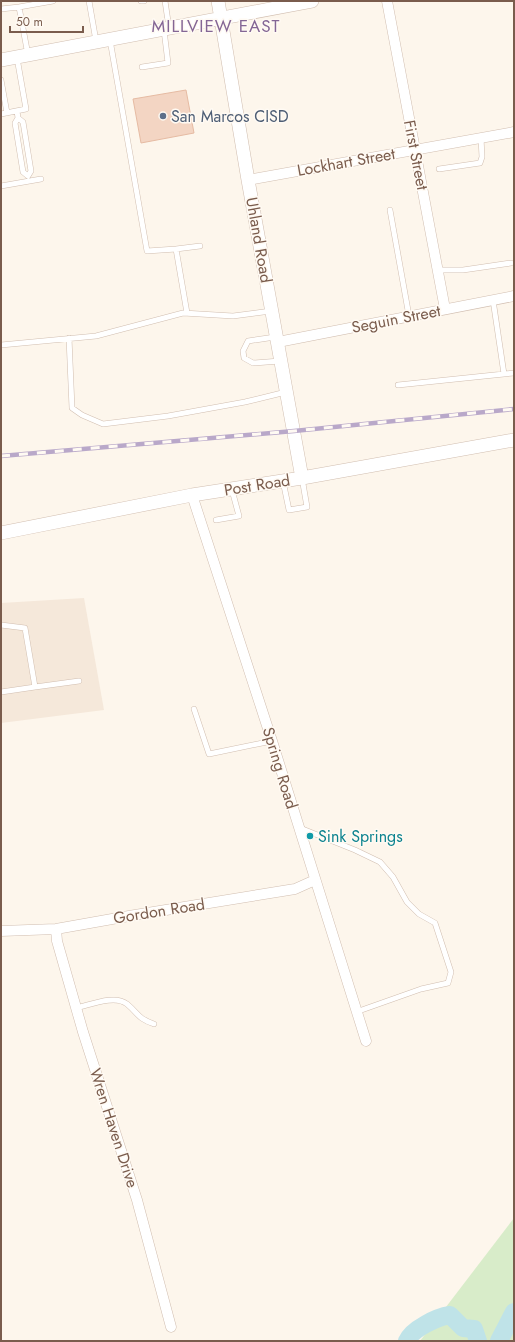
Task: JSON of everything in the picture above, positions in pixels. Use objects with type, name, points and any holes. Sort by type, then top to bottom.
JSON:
[{"type":"street","name":"Uhland Road","points":[[218,1],[248,180],[302,478]]},
{"type":"street","points":[[1,60],[166,30],[298,2],[312,1]]},
{"type":"street","name":"First Street","points":[[387,1],[445,310]]},
{"type":"street","name":"Lockhart Street","points":[[248,180],[514,132]]},
{"type":"street","name":"Seguin Street","points":[[277,339],[445,310],[514,296]]},
{"type":"street","name":"Post Road","points":[[1,533],[192,496],[514,440]]},
{"type":"street","name":"Spring Road","points":[[192,496],[272,741],[298,828],[366,1041]]},
{"type":"street","name":"Gordon Road","points":[[1,931],[56,930],[129,916],[295,889],[315,880]]},
{"type":"street","name":"Wren Haven Drive","points":[[56,930],[57,941],[76,1008],[137,1200],[171,1327]]},
{"type":"lane","points":[[1,9],[53,1]]},
{"type":"lane","points":[[89,1],[97,42]]},
{"type":"lane","points":[[142,67],[168,63],[165,1]]},
{"type":"lane","points":[[1,80],[4,113],[26,109],[19,6]]},
{"type":"lane","points":[[110,40],[147,251],[200,246]]},
{"type":"lane","points":[[17,111],[18,118],[22,122],[31,170],[29,179]]},
{"type":"lane","points":[[18,118],[15,123],[23,172],[29,179]]},
{"type":"lane","points":[[439,168],[480,163],[482,158],[482,138]]},
{"type":"lane","points":[[1,186],[29,179],[41,179]]},
{"type":"lane","points":[[390,210],[409,316]]},
{"type":"lane","points":[[176,249],[188,313]]},
{"type":"lane","points":[[438,270],[463,270],[511,263]]},
{"type":"lane","points":[[493,300],[504,374]]},
{"type":"lane","points":[[1,345],[96,336],[188,313],[233,316],[272,311]]},
{"type":"lane","points":[[69,338],[72,408],[82,415],[103,424],[168,416],[245,402],[287,392]]},
{"type":"lane","points":[[277,339],[248,341],[243,351],[244,358],[253,363],[281,361]]},
{"type":"lane","points":[[398,385],[514,373]]},
{"type":"lane","points":[[283,481],[289,510],[307,507],[302,478]]},
{"type":"lane","points":[[216,520],[239,516],[232,489]]},
{"type":"lane","points":[[1,625],[25,628],[35,687]]},
{"type":"lane","points":[[1,692],[79,681]]},
{"type":"lane","points":[[194,709],[209,754],[272,741]]},
{"type":"lane","points":[[298,828],[355,850],[380,862],[393,877],[407,902],[419,914],[435,923],[441,939],[451,972],[448,984],[421,989],[356,1012]]},
{"type":"lane","points":[[76,1008],[118,999],[129,1005],[140,1018],[154,1024]]},
{"type":"shaded area","points":[[84,598],[104,710],[1,723],[1,603]]},
{"type":"green space","points":[[514,1218],[514,1341],[420,1341]]},
{"type":"building","name":"San Marcos CISD","points":[[186,90],[194,133],[141,143],[133,99]]},
{"type":"waterway","points":[[499,1341],[514,1312]]},
{"type":"waterway","points":[[407,1341],[419,1328],[438,1318],[450,1315],[463,1328],[474,1329],[478,1341]]},
{"type":"railway","points":[[1,456],[294,431],[514,409]]},
{"type":"place","name":"San Marcos CISD","points":[[163,116]]},
{"type":"place","name":"Sink Springs","points":[[310,836]]},
{"type":"district","name":"MILLVIEW EAST","points":[[216,26]]}]
